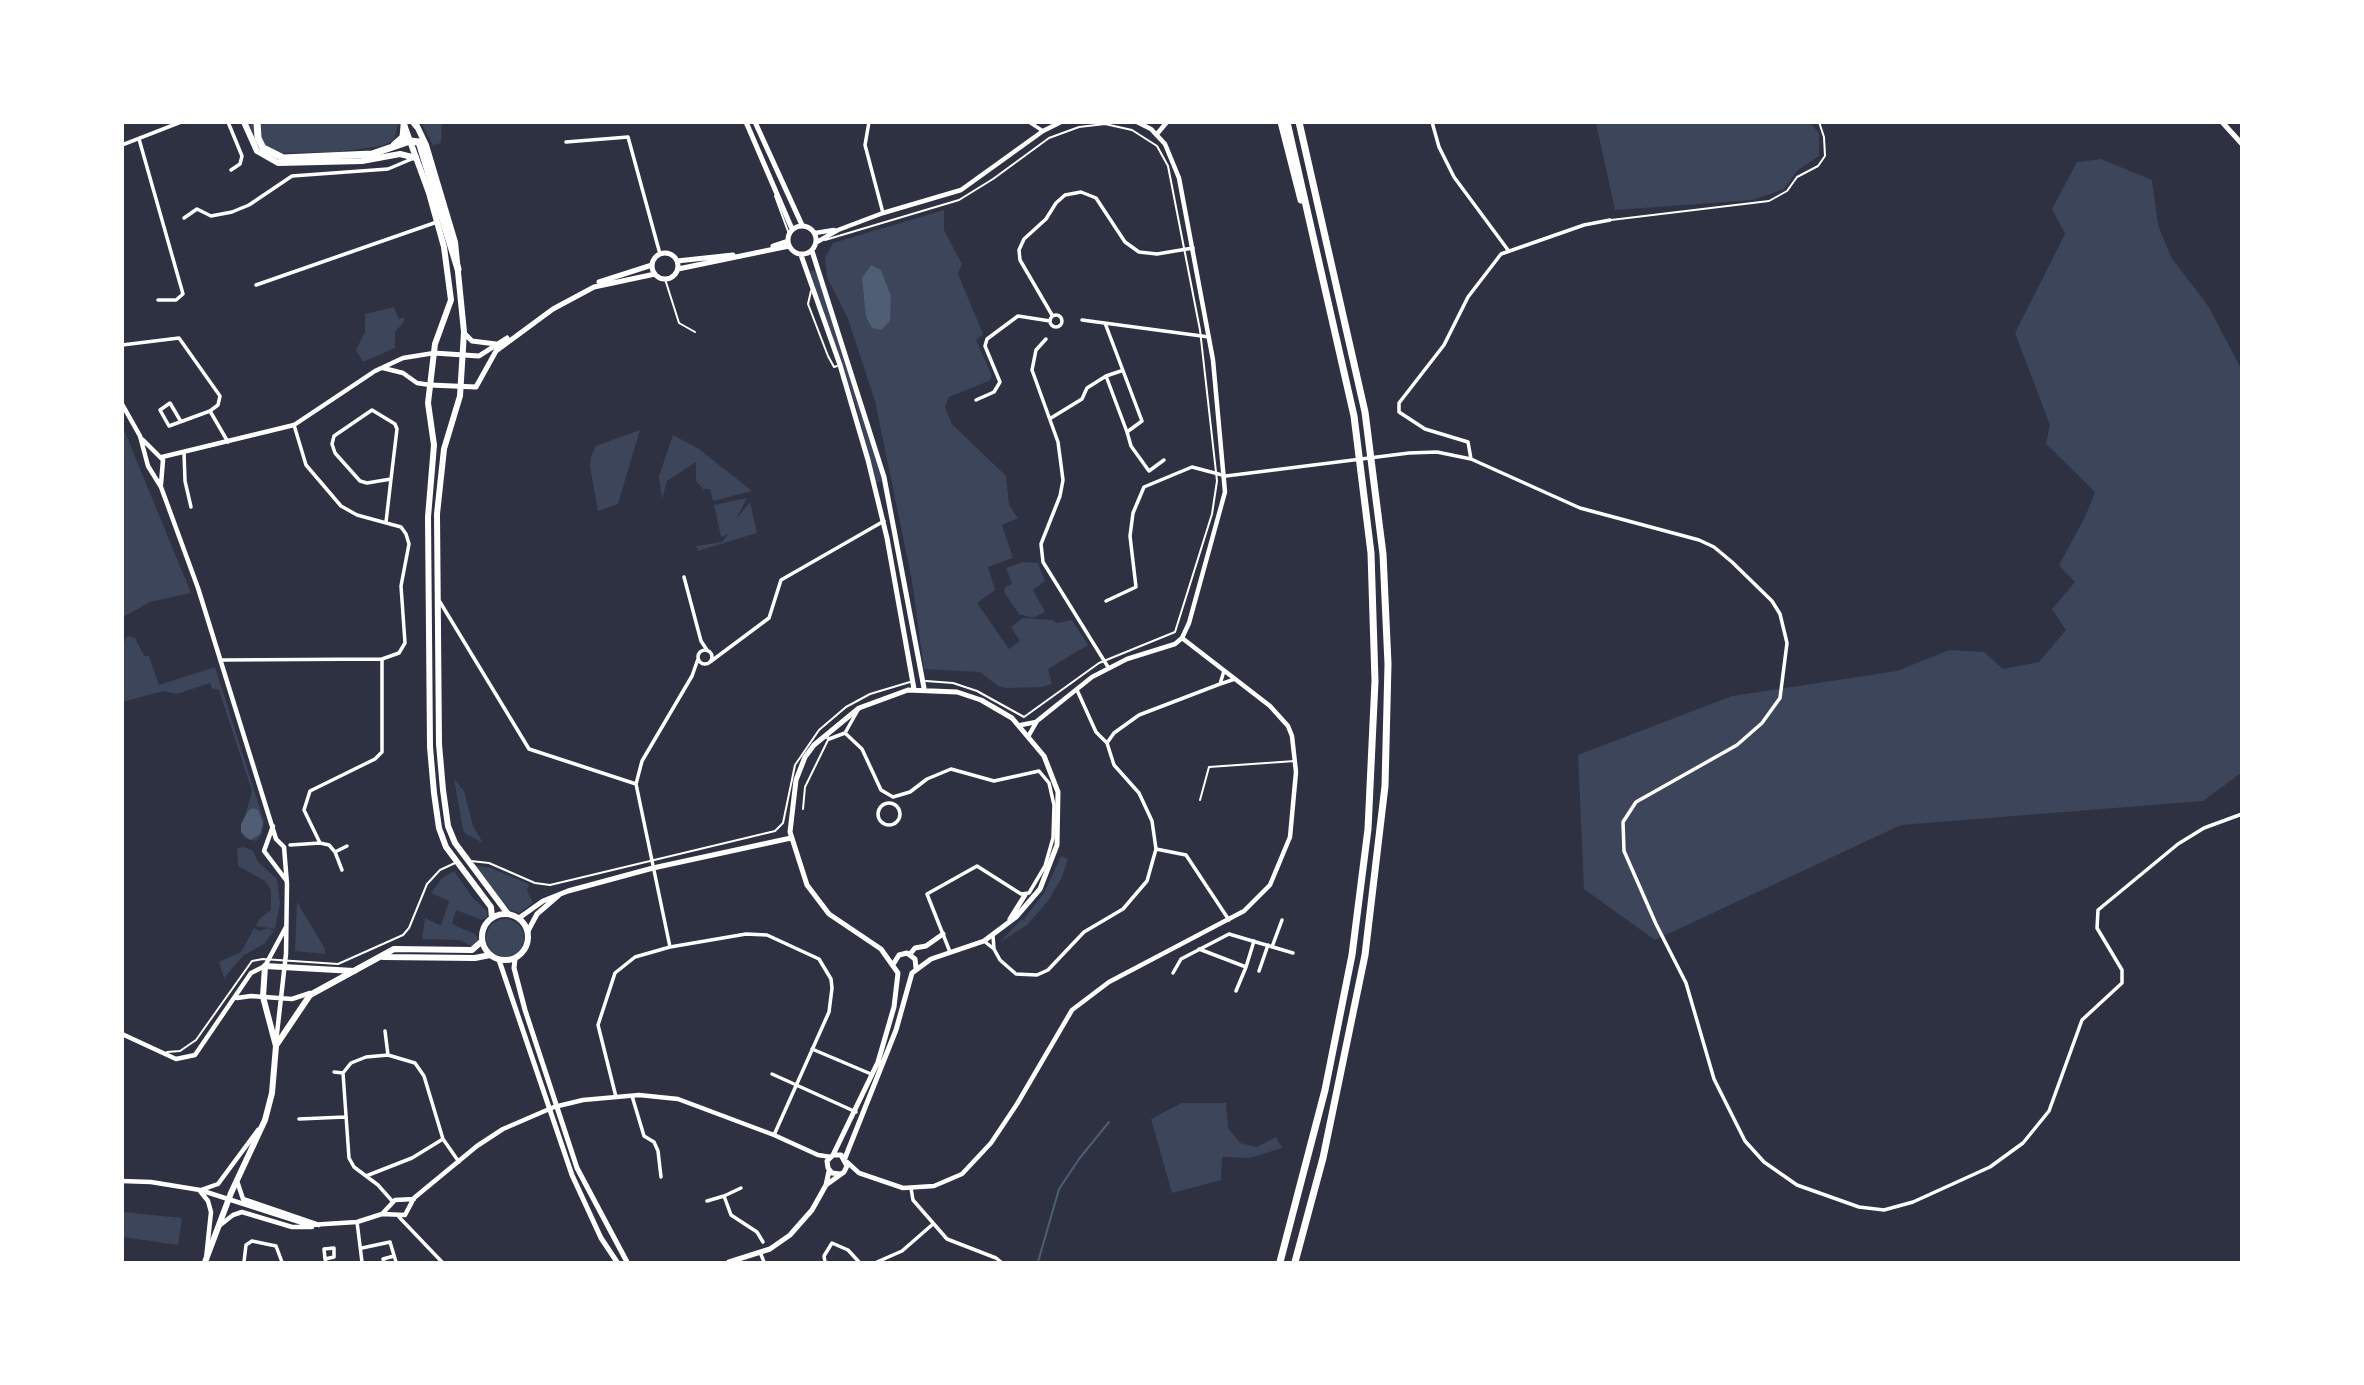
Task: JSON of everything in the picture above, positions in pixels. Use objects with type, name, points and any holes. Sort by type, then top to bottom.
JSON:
[{"type":"highway","points":[[257,122],[258,138],[263,148],[283,158],[361,155],[410,141],[420,144],[458,269]]},
{"type":"highway","points":[[1281,122],[1337,332]]},
{"type":"highway","points":[[1280,1262],[1309,1158],[1343,1001],[1361,890],[1373,761],[1375,681],[1371,553],[1360,457],[1337,332],[1287,122]]},
{"type":"highway","points":[[1295,1262],[1332,1120],[1365,955],[1383,808],[1388,664],[1382,541],[1366,412],[1299,122]]},
{"type":"highway","points":[[388,149],[401,139],[410,124]]},
{"type":"main road","points":[[244,122],[257,151],[278,163],[362,161],[400,153],[416,158]]},
{"type":"main road","points":[[746,122],[790,238],[801,255],[813,287],[884,521],[914,685]]},
{"type":"main road","points":[[755,122],[802,225],[815,233],[817,242],[812,251],[801,255]]},
{"type":"main road","points":[[2222,122],[2242,144]]},
{"type":"main road","points":[[410,124],[410,141],[437,222],[447,262],[451,300],[434,353],[428,410],[434,445],[428,517],[430,747],[439,828],[456,862],[491,907],[492,918]]},
{"type":"main road","points":[[410,124],[426,145],[446,207],[455,242],[464,332],[461,388],[444,449],[439,481],[437,598],[443,790],[448,826],[466,861],[508,914],[519,918],[528,931]]},
{"type":"main road","points":[[677,261],[751,252],[790,238],[802,225]]},
{"type":"main road","points":[[430,385],[476,387],[500,347],[576,295],[612,281],[655,274],[665,279],[673,276],[678,269],[790,238]]},
{"type":"main road","points":[[812,251],[884,477],[924,685]]},
{"type":"main road","points":[[434,353],[479,356],[592,284],[652,265],[660,254],[670,254],[677,261],[678,269]]},
{"type":"main road","points":[[652,265],[655,274]]},
{"type":"main road","points":[[464,332],[478,343],[499,343]]},
{"type":"main road","points":[[729,1262],[761,1252],[790,1235],[812,1210],[826,1185],[832,1156],[873,1075],[894,1007],[898,973],[894,964],[881,949],[846,928],[823,908],[804,879],[791,838],[791,806],[798,773],[805,757],[859,708],[914,685],[924,685],[981,700],[1021,725],[1044,755],[1056,784],[1060,813],[1057,845],[1040,889],[999,932],[984,941],[950,952],[905,976],[898,973]]},
{"type":"main road","points":[[519,918],[561,893],[653,868],[791,838]]},
{"type":"main road","points":[[482,941],[490,955],[499,960],[515,958],[527,946],[528,931],[537,914],[561,893]]},
{"type":"main road","points":[[999,932],[1018,909],[1023,894]]},
{"type":"main road","points":[[276,1046],[291,1019],[315,991],[398,949],[472,950],[482,941],[485,926],[492,918],[508,914]]},
{"type":"main road","points":[[911,954],[915,948],[926,946],[943,934]]},
{"type":"main road","points":[[894,964],[900,954],[911,954]]},
{"type":"main road","points":[[826,1185],[841,1174],[896,1031],[916,962],[911,954]]},
{"type":"main road","points":[[381,958],[475,958],[490,955]]},
{"type":"main road","points":[[515,958],[514,968],[525,1010],[577,1168],[627,1262]]},
{"type":"main road","points":[[499,960],[572,1175],[601,1238],[617,1262]]},
{"type":"main road","points":[[207,1262],[224,1209],[265,1120],[272,1093],[276,1046],[263,996],[267,963],[354,971]]},
{"type":"main road","points":[[832,1156],[846,1160]]},
{"type":"main road","points":[[828,1167],[841,1174]]},
{"type":"street","points":[[122,145],[181,122]]},
{"type":"street","points":[[228,122],[242,156],[240,164],[231,170]]},
{"type":"street","points":[[869,122],[865,145],[883,214]]},
{"type":"street","points":[[1029,122],[1043,131]]},
{"type":"street","points":[[817,242],[838,230],[961,190],[1043,131],[1062,122]]},
{"type":"street","points":[[1137,122],[1157,134],[1175,164],[1209,337],[1226,476],[1219,516],[1182,638]]},
{"type":"street","points":[[1157,134],[1167,122]]},
{"type":"street","points":[[1432,122],[1439,147],[1454,177],[1508,250]]},
{"type":"street","points":[[566,142],[628,137],[660,254]]},
{"type":"street","points":[[139,139],[183,294],[176,299],[158,300]]},
{"type":"street","points":[[184,218],[197,209],[211,216],[232,212],[249,205],[292,176],[388,169],[416,158]]},
{"type":"street","points":[[1052,316],[1025,269],[1019,250],[1022,242],[1046,219],[1065,195],[1081,192],[1096,198],[1125,242],[1139,252],[1157,254],[1193,248]]},
{"type":"street","points":[[1471,459],[1470,447],[1465,440],[1425,429],[1404,416],[1397,408],[1444,345],[1468,297],[1498,257],[1508,250],[1584,225],[1610,220]]},
{"type":"street","points":[[256,285],[437,222]]},
{"type":"street","points":[[815,233],[838,230]]},
{"type":"street","points":[[976,400],[994,392],[1000,382],[985,346],[987,339],[1017,316],[1049,321],[1056,327],[1062,323],[1059,315],[1052,316]]},
{"type":"street","points":[[1049,321],[1052,316]]},
{"type":"street","points":[[1082,320],[1209,337]]},
{"type":"street","points":[[1105,323],[1142,421],[1127,432]]},
{"type":"street","points":[[122,345],[179,338],[220,396],[218,405],[209,411],[169,426],[160,410],[170,403],[180,420]]},
{"type":"street","points":[[1046,339],[1036,350],[1032,370],[1058,442],[1063,480],[1060,496],[1041,544],[1043,562],[1108,667]]},
{"type":"street","points":[[151,470],[177,455],[294,425],[356,382],[382,368],[403,358],[434,353]]},
{"type":"street","points":[[382,368],[403,373],[417,383],[430,385]]},
{"type":"street","points":[[1051,418],[1082,399],[1087,388],[1106,376],[1121,371]]},
{"type":"street","points":[[1106,376],[1131,446],[1149,471],[1164,460]]},
{"type":"street","points":[[122,404],[140,436],[151,470],[161,487],[221,660],[276,839],[290,845],[329,845],[342,870]]},
{"type":"street","points":[[386,522],[397,429],[393,421],[372,410],[334,436],[332,444],[335,453],[360,481],[367,483],[391,479]]},
{"type":"street","points":[[209,411],[228,442]]},
{"type":"street","points":[[221,660],[382,659],[399,653],[405,643],[401,586],[409,544],[404,530],[347,511],[319,484],[303,459],[294,425]]},
{"type":"street","points":[[140,436],[163,463],[161,487]]},
{"type":"street","points":[[1106,601],[1136,587],[1130,537],[1133,513],[1144,487],[1192,467],[1217,476],[1226,476],[1390,454],[1437,452],[1471,459],[1580,508],[1714,547],[1755,583],[1780,614],[1786,632],[1787,660],[1780,698],[1762,723],[1719,757],[1649,792],[1636,802],[1623,822],[1625,851],[1656,924],[1686,983],[1706,1054],[1727,1110],[1745,1141],[1764,1162],[1797,1185],[1859,1207],[1894,1208],[1942,1189],[2011,1154],[2049,1111],[2082,1020],[2122,983],[2122,970],[2097,928],[2098,910],[2178,844],[2204,828],[2242,814]]},
{"type":"street","points":[[147,459],[156,453]]},
{"type":"street","points":[[184,453],[185,481],[191,507]]},
{"type":"street","points":[[694,671],[769,618],[782,580],[884,521]]},
{"type":"street","points":[[684,578],[701,641],[708,652],[708,663]]},
{"type":"street","points":[[437,598],[528,750],[636,784]]},
{"type":"street","points":[[1029,735],[1037,722],[1076,689],[1108,667],[1182,638]]},
{"type":"street","points":[[846,1160],[859,1173],[882,1183],[911,1188],[941,1184],[962,1174],[974,1164],[1017,1104],[1072,1010],[1109,982],[1244,911],[1270,886],[1278,873],[1290,837],[1296,761],[1288,726],[1270,706],[1182,638]]},
{"type":"street","points":[[670,947],[636,784],[642,761],[694,671],[701,641]]},
{"type":"street","points":[[700,653],[723,651]]},
{"type":"street","points":[[320,843],[304,810],[307,795],[375,759],[382,752],[382,659]]},
{"type":"street","points":[[698,659],[708,663]]},
{"type":"street","points":[[1220,684],[1224,671]]},
{"type":"street","points":[[1107,743],[1114,733],[1139,715],[1234,679]]},
{"type":"street","points":[[993,936],[994,949],[999,960],[1017,974],[1037,975],[1048,970],[1084,932],[1112,918],[1135,898],[1147,881],[1156,849],[1155,834],[1144,802],[1114,765],[1107,743],[1096,732],[1076,689]]},
{"type":"street","points":[[827,737],[845,733],[859,708]]},
{"type":"street","points":[[1021,725],[1037,722]]},
{"type":"street","points":[[845,733],[862,749],[881,790],[893,797],[910,792],[928,779],[951,769],[993,781],[1039,771],[1051,790],[1054,826],[1045,866],[1031,891],[1023,894],[977,866],[927,894],[950,952]]},
{"type":"street","points":[[891,803],[893,797]]},
{"type":"street","points":[[891,803],[897,807],[900,814],[895,824],[888,825],[881,822],[878,815],[880,807],[891,803]]},
{"type":"street","points":[[273,825],[264,851],[287,884]]},
{"type":"street","points":[[268,841],[276,839]]},
{"type":"street","points":[[276,1046],[286,927],[287,884],[283,844]]},
{"type":"street","points":[[271,860],[279,859],[290,845]]},
{"type":"street","points":[[335,852],[347,846]]},
{"type":"street","points":[[1156,849],[1186,855],[1229,920]]},
{"type":"street","points":[[1259,971],[1282,920]]},
{"type":"street","points":[[122,1034],[179,1059],[195,1055],[253,971],[267,963],[286,927]]},
{"type":"street","points":[[616,1097],[598,1025],[604,999],[615,973],[635,957],[670,947],[755,934],[788,942],[819,959],[831,979],[829,1012],[775,1135]]},
{"type":"street","points":[[1173,973],[1181,959],[1229,934],[1293,953]]},
{"type":"street","points":[[984,941],[994,949]]},
{"type":"street","points":[[1236,991],[1254,941]]},
{"type":"street","points":[[1199,949],[1245,967]]},
{"type":"street","points":[[233,1001],[243,996],[292,999],[315,991]]},
{"type":"street","points":[[386,1031],[388,1055]]},
{"type":"street","points":[[812,1049],[873,1075]]},
{"type":"street","points":[[396,1216],[392,1205],[377,1185],[354,1167],[349,1158],[343,1073],[351,1063],[366,1057],[388,1055],[415,1063],[424,1076],[443,1139],[459,1162]]},
{"type":"street","points":[[334,1072],[343,1073]]},
{"type":"street","points":[[772,1074],[856,1112]]},
{"type":"street","points":[[632,1096],[644,1136],[654,1142],[658,1151],[661,1177]]},
{"type":"street","points":[[396,1216],[477,1146],[523,1119],[583,1100],[632,1096],[678,1099],[775,1135],[818,1155],[832,1156]]},
{"type":"street","points":[[299,1119],[345,1117]]},
{"type":"street","points":[[200,1190],[218,1184],[265,1120]]},
{"type":"street","points":[[365,1177],[412,1158],[443,1139]]},
{"type":"street","points":[[818,1155],[828,1167]]},
{"type":"street","points":[[841,1174],[859,1173]]},
{"type":"street","points":[[237,1180],[243,1199],[320,1225]]},
{"type":"street","points":[[122,1181],[151,1182],[200,1190],[291,1220],[320,1225]]},
{"type":"street","points":[[707,1201],[741,1188]]},
{"type":"street","points":[[911,1188],[912,1200],[947,1239],[1001,1262]]},
{"type":"street","points":[[200,1190],[208,1201],[211,1212],[207,1262]]},
{"type":"street","points":[[723,1196],[731,1215],[757,1232],[763,1242]]},
{"type":"street","points":[[217,1228],[233,1215],[242,1212],[292,1227],[357,1222],[382,1214],[392,1205],[406,1206]]},
{"type":"street","points":[[406,1206],[406,1223]]},
{"type":"street","points":[[382,1214],[396,1216],[406,1223],[442,1262]]},
{"type":"street","points":[[357,1222],[362,1262]]},
{"type":"street","points":[[877,1262],[902,1251],[933,1224]]},
{"type":"street","points":[[244,1262],[246,1244],[252,1241],[276,1246],[282,1262]]},
{"type":"street","points":[[362,1248],[390,1242],[396,1262]]},
{"type":"street","points":[[825,1262],[824,1256],[832,1243],[849,1250],[859,1262]]},
{"type":"street","points":[[761,1252],[764,1262]]},
{"type":"street","points":[[384,1262],[383,1259],[394,1256]]},
{"type":"lane","points":[[1610,220],[1769,201],[1787,191],[1797,177],[1818,166],[1825,156],[1825,137],[1819,122]]},
{"type":"lane","points":[[817,242],[959,200],[993,180],[1049,138],[1072,129],[1105,124],[1132,130],[1151,140],[1162,152],[1168,166],[1185,249],[1201,337],[1217,476],[1212,514],[1175,632]]},
{"type":"lane","points":[[883,214],[892,218]]},
{"type":"lane","points":[[665,279],[679,323],[695,332]]},
{"type":"lane","points":[[813,287],[808,304],[837,366]]},
{"type":"lane","points":[[924,685],[965,687],[992,697],[1022,717],[1030,714],[1062,687],[1104,660],[1175,632]]},
{"type":"lane","points":[[1175,632],[1182,638]]},
{"type":"lane","points":[[284,964],[338,964],[403,935],[409,928],[427,884],[440,870],[456,862],[489,863],[536,883],[550,885],[775,831],[783,823],[795,765],[819,730],[846,707],[870,694],[891,685],[914,685]]},
{"type":"lane","points":[[803,809],[805,787],[827,737]]},
{"type":"lane","points":[[1200,800],[1209,767],[1296,761]]},
{"type":"lane","points":[[163,1052],[180,1051],[191,1045],[249,963],[267,963]]},
{"type":"shaded area","points":[[247,123],[442,123],[441,143],[433,145],[422,124],[398,125],[394,140],[382,146],[336,152],[282,153],[270,150],[262,141],[254,139]]},
{"type":"shaded area","points":[[1596,123],[1810,123],[1819,133],[1819,156],[1798,170],[1784,189],[1753,200],[1615,210]]},
{"type":"shaded area","points":[[2101,159],[2152,180],[2158,225],[2171,257],[2209,307],[2241,369],[2241,773],[2203,801],[1901,825],[1655,940],[1584,889],[1578,755],[1732,696],[1897,671],[1949,650],[1984,652],[2003,669],[2039,662],[2066,630],[2052,609],[2075,582],[2059,565],[2095,492],[2046,444],[2050,425],[2015,333],[2065,234],[2052,209],[2077,162]]},
{"type":"shaded area","points":[[944,210],[944,230],[962,264],[958,274],[983,334],[976,340],[992,376],[989,381],[949,397],[945,407],[952,424],[1006,476],[1009,505],[1018,518],[1002,525],[1013,558],[988,567],[995,590],[977,603],[1009,649],[1020,641],[1011,627],[1023,618],[1053,620],[1057,623],[1072,620],[1088,645],[1048,669],[1052,684],[1042,687],[1007,688],[998,686],[980,672],[924,669],[912,581],[875,401],[848,319],[827,277],[825,258],[833,243]]},
{"type":"shaded area","points":[[871,265],[881,270],[891,296],[890,321],[881,330],[872,328],[866,317],[862,278]]},
{"type":"shaded area","points":[[816,270],[866,420],[882,481],[876,483],[858,412],[810,271]]},
{"type":"shaded area","points":[[394,307],[399,319],[404,317],[404,322],[395,332],[395,348],[363,362],[356,350],[365,332],[365,314]]},
{"type":"shaded area","points":[[122,425],[191,593],[150,602],[123,617]]},
{"type":"shaded area","points":[[640,430],[618,504],[598,511],[590,467],[596,446]]},
{"type":"shaded area","points":[[673,435],[699,449],[752,491],[713,501],[710,489],[703,489],[696,481],[696,462],[667,481],[662,499],[659,476]]},
{"type":"shaded area","points":[[747,498],[736,519],[750,502],[757,533],[698,551],[696,546],[722,542],[728,534],[721,537],[714,505]]},
{"type":"shaded area","points":[[1023,562],[1038,563],[1045,581],[1033,590],[1045,612],[1033,618],[1019,614],[1004,592],[1005,587],[1012,584],[1006,568]]},
{"type":"shaded area","points":[[127,636],[135,638],[144,656],[149,656],[159,685],[215,667],[264,821],[262,833],[256,841],[245,838],[241,832],[252,791],[219,690],[212,688],[210,683],[177,694],[163,691],[123,702],[123,646]]},
{"type":"shaded area","points":[[454,779],[464,791],[473,826],[483,843],[463,830]]},
{"type":"shaded area","points":[[253,808],[258,810],[263,823],[260,834],[250,840],[241,832],[241,824],[248,811]]},
{"type":"shaded area","points":[[244,847],[253,851],[258,862],[277,879],[280,903],[275,929],[256,926],[260,918],[271,910],[271,890],[265,881],[238,866],[237,848]]},
{"type":"shaded area","points":[[1061,856],[1068,859],[1062,877],[1048,901],[1027,925],[999,943],[1022,919],[1026,923],[1024,919],[1044,893]]},
{"type":"shaded area","points":[[474,865],[491,868],[529,884],[527,891],[533,903],[519,913],[510,910]]},
{"type":"shaded area","points":[[454,871],[473,898],[487,911],[487,917],[482,920],[456,910],[452,924],[475,934],[478,939],[473,947],[460,940],[422,939],[425,918],[441,926],[449,901],[431,893],[442,878]]},
{"type":"shaded area","points":[[297,902],[325,949],[325,954],[295,951]]},
{"type":"shaded area","points":[[505,919],[519,924],[524,938],[519,952],[505,957],[491,952],[486,938],[491,924]]},
{"type":"shaded area","points":[[254,928],[274,931],[264,944],[244,955],[224,978],[219,962],[241,952]]},
{"type":"shaded area","points":[[1182,1103],[1226,1103],[1228,1128],[1240,1143],[1257,1147],[1276,1137],[1282,1148],[1250,1158],[1222,1157],[1221,1180],[1172,1193],[1151,1119]]},
{"type":"shaded area","points":[[123,1212],[182,1218],[178,1245],[123,1237]]},
{"type":"waterway","points":[[1038,1262],[1059,1189],[1109,1122]]}]
